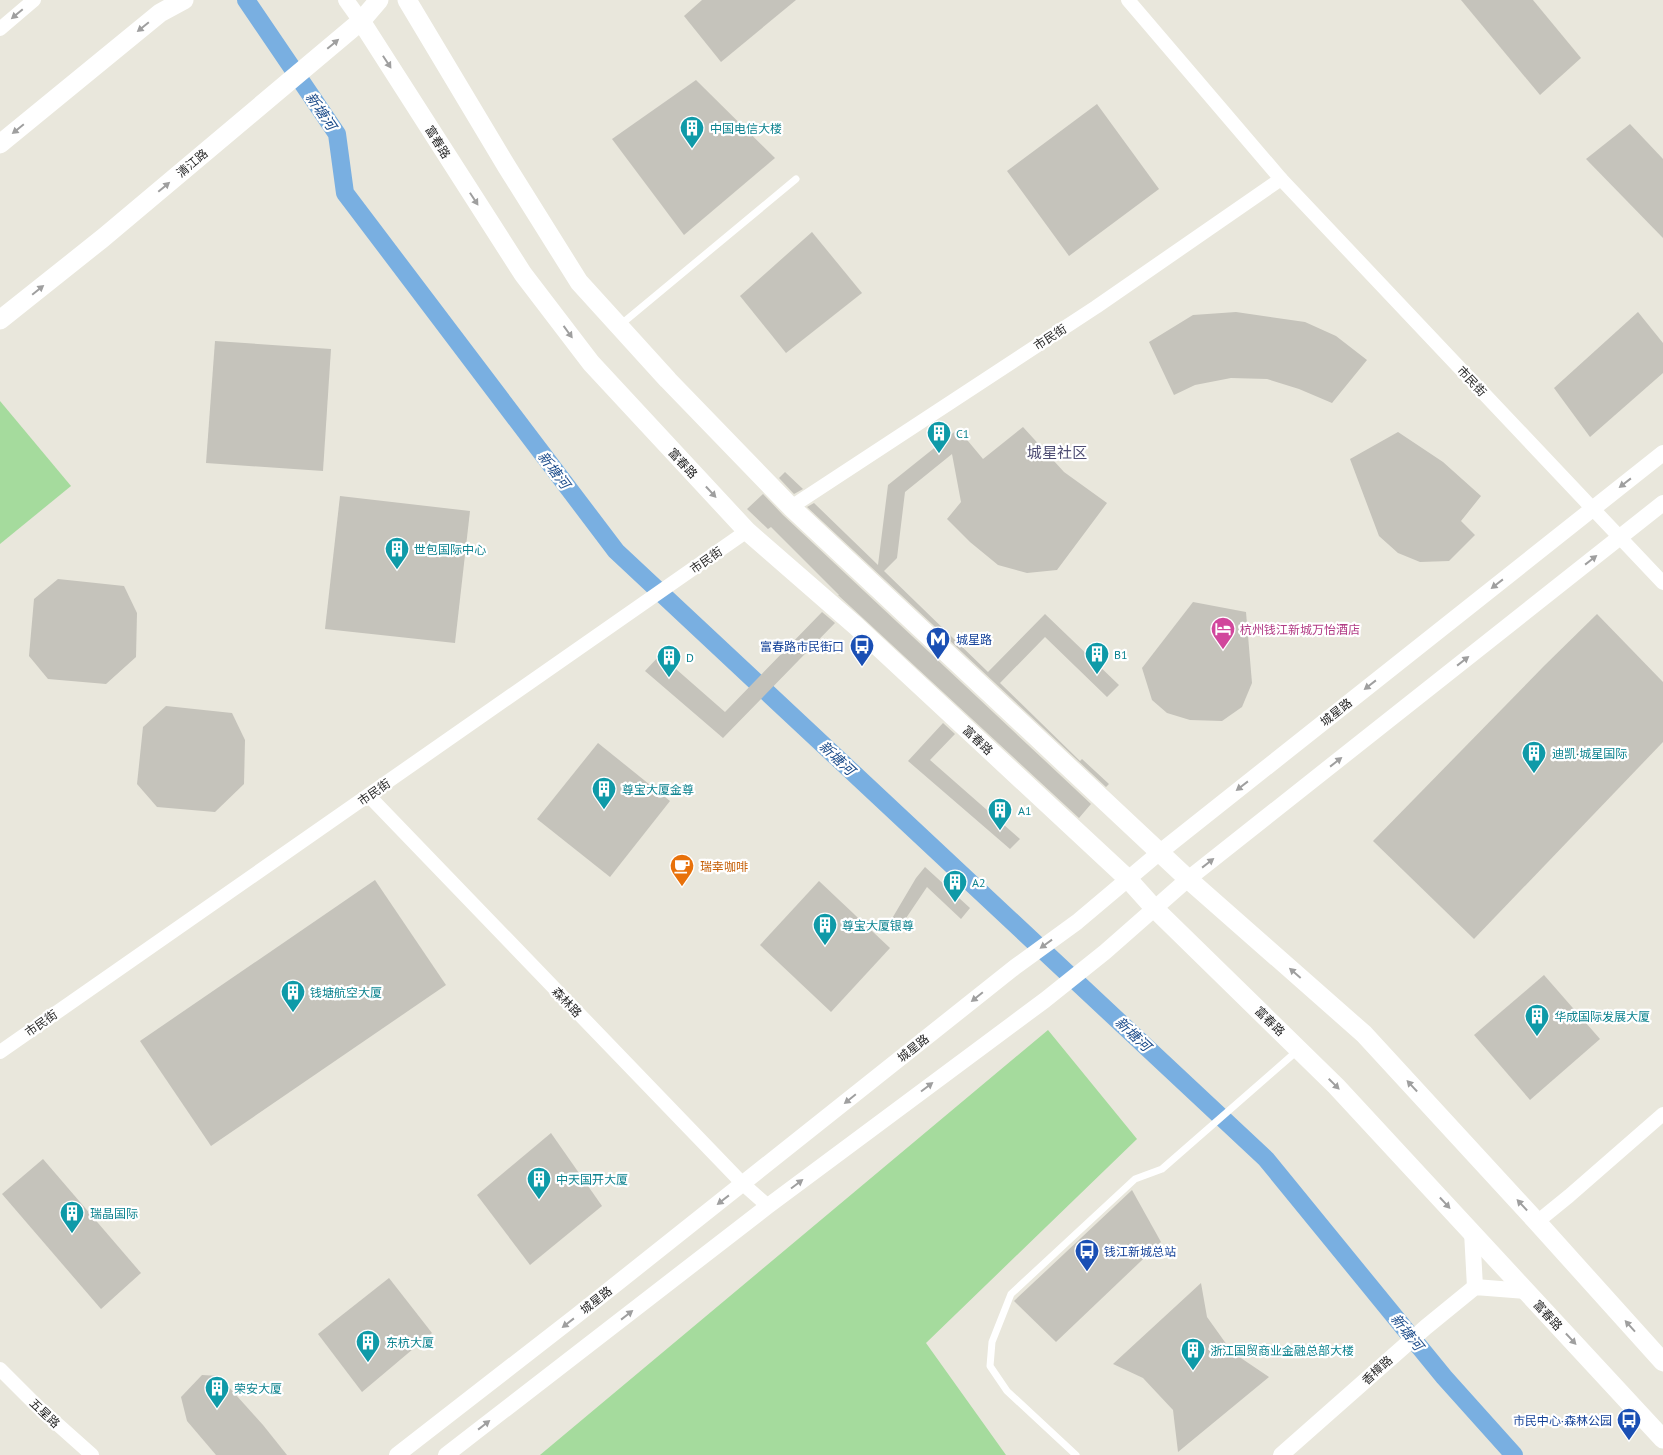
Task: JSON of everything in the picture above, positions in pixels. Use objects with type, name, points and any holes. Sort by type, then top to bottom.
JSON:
[{"type":"main road","points":[[0,144],[160,13],[184,0]]},
{"type":"main road","name":"清江路","points":[[0,320],[103,238],[361,21],[379,0]]},
{"type":"main road","points":[[407,0],[507,167],[579,282],[668,380],[791,507],[1188,879],[1364,1034],[1663,1362]]},
{"type":"main road","name":"富春路","points":[[361,21],[523,274],[591,363],[746,531],[863,632],[1128,879],[1154,908],[1336,1086],[1663,1439]]},
{"type":"street","points":[[0,29],[34,0]]},
{"type":"street","name":"富春路","points":[[346,0],[361,21]]},
{"type":"street","name":"市民街","points":[[1128,0],[1281,179],[1663,583]]},
{"type":"street","name":"市民街","points":[[791,507],[1096,307],[1281,179]]},
{"type":"street","name":"城星路","points":[[397,1455],[743,1184],[1015,967],[1077,922],[1160,852],[1663,453]]},
{"type":"street","points":[[446,1455],[768,1206],[1045,1000],[1106,952],[1188,879],[1663,503]]},
{"type":"street","name":"市民街","points":[[0,1052],[746,531]]},
{"type":"street","name":"森林路","points":[[369,796],[743,1184],[768,1206]]},
{"type":"street","points":[[1537,1222],[1570,1196],[1663,1114]]},
{"type":"street","points":[[1472,1232],[1475,1287],[1526,1291]]},
{"type":"street","name":"香樟路","points":[[1281,1455],[1426,1327],[1475,1287]]},
{"type":"street","name":"五星路","points":[[0,1369],[37,1406],[92,1455]]},
{"type":"lane","points":[[619,326],[796,179]]},
{"type":"lane","points":[[1076,1455],[1006,1391],[990,1366],[992,1342],[1011,1294],[1135,1179],[1162,1169],[1299,1050]]},
{"type":"green space","points":[[0,401],[71,486],[0,544]]},
{"type":"green space","points":[[1048,1030],[1137,1139],[926,1343],[1006,1455],[540,1455]]},
{"type":"building","points":[[702,0],[796,0],[721,62],[684,16]]},
{"type":"building","points":[[1461,0],[1533,0],[1581,58],[1540,95]]},
{"type":"building","name":"中国电信大楼","points":[[696,80],[775,158],[684,235],[612,139]]},
{"type":"building","points":[[1097,104],[1159,189],[1069,256],[1007,171]]},
{"type":"building","points":[[1630,124],[1663,159],[1663,238],[1586,159]]},
{"type":"building","points":[[812,232],[862,293],[786,353],[740,296]]},
{"type":"building","points":[[1236,312],[1305,322],[1336,336],[1367,360],[1332,403],[1299,389],[1267,379],[1231,378],[1195,385],[1174,395],[1149,342],[1193,315]]},
{"type":"building","points":[[1638,312],[1663,343],[1663,373],[1590,437],[1554,388]]},
{"type":"building","points":[[215,341],[331,349],[323,471],[206,463]]},
{"type":"building","points":[[1023,427],[1064,472],[1107,503],[1057,570],[1027,573],[998,565],[970,542],[947,519],[961,502],[952,454],[905,492],[897,558],[884,571],[988,672],[1045,614],[1119,685],[1107,697],[1045,637],[1000,683],[1080,761],[1082,759],[1109,784],[1106,787],[807,507],[814,503],[878,565],[888,485],[958,429],[983,459]]},
{"type":"building","points":[[1398,432],[1443,462],[1481,496],[1461,521],[1475,535],[1449,561],[1420,562],[1398,553],[1379,536],[1350,459]]},
{"type":"building","points":[[785,472],[803,489],[794,494],[779,478]]},
{"type":"building","points":[[763,494],[783,515],[1091,804],[1079,818],[838,595],[771,527],[768,529],[747,509]]},
{"type":"building","name":"世包国际中心","points":[[340,496],[470,511],[455,643],[325,629]]},
{"type":"building","points":[[58,579],[124,586],[137,613],[136,657],[106,684],[48,679],[29,656],[34,599]]},
{"type":"building","points":[[1193,602],[1246,612],[1252,683],[1242,707],[1222,721],[1190,720],[1167,713],[1152,700],[1142,668]]},
{"type":"building","points":[[822,612],[835,623],[723,738],[645,671],[660,655],[725,712]]},
{"type":"building","name":"迪凯·城星国际","points":[[1597,614],[1663,682],[1663,742],[1474,939],[1373,841]]},
{"type":"building","points":[[166,706],[232,713],[245,740],[244,784],[215,812],[157,807],[137,784],[143,727]]},
{"type":"building","points":[[943,723],[955,734],[930,760],[1020,839],[1010,849],[908,761]]},
{"type":"building","name":"尊宝大厦金尊","points":[[598,743],[670,801],[610,877],[537,819]]},
{"type":"building","points":[[925,867],[970,908],[961,919],[927,887],[896,933],[887,927],[916,878]]},
{"type":"building","name":"钱塘航空大厦","points":[[375,880],[446,985],[211,1146],[140,1041]]},
{"type":"building","name":"尊宝大厦银尊","points":[[819,881],[890,948],[831,1012],[760,945]]},
{"type":"building","name":"华成国际发展大厦","points":[[1544,975],[1600,1039],[1530,1100],[1474,1035]]},
{"type":"building","name":"中天国开大厦","points":[[551,1133],[602,1206],[530,1265],[477,1195]]},
{"type":"building","name":"瑞晶国际","points":[[43,1159],[141,1273],[101,1309],[2,1194]]},
{"type":"building","name":"钱江新城总站","points":[[1132,1190],[1161,1242],[1056,1342],[1014,1301]]},
{"type":"building","name":"东杭大厦","points":[[389,1278],[432,1333],[362,1392],[318,1334]]},
{"type":"building","name":"浙江国贸商业金融总部大楼","points":[[1201,1283],[1207,1317],[1232,1352],[1269,1377],[1178,1452],[1173,1410],[1143,1378],[1113,1364]]},
{"type":"building","name":"荣安大厦","points":[[202,1375],[219,1376],[287,1455],[216,1455],[187,1421],[181,1397]]},
{"type":"waterway","name":"新塘河","points":[[246,0],[337,134],[345,193],[616,551],[1266,1159],[1444,1377],[1514,1455]]},
{"type":"place","name":"中国电信大楼","points":[[692,149]]},
{"type":"place","name":"C1","points":[[939,454]]},
{"type":"place","name":"世包国际中心","points":[[397,570]]},
{"type":"place","name":"杭州钱江新城万怡酒店","points":[[1223,650]]},
{"type":"place","name":"城星路","points":[[938,660]]},
{"type":"place","name":"富春路市民街口","points":[[862,667]]},
{"type":"place","name":"B1","points":[[1097,675]]},
{"type":"place","name":"D","points":[[669,678]]},
{"type":"place","name":"迪凯·城星国际","points":[[1534,774]]},
{"type":"place","name":"尊宝大厦金尊","points":[[604,810]]},
{"type":"place","name":"A1","points":[[1000,831]]},
{"type":"place","name":"瑞幸咖啡","points":[[682,887]]},
{"type":"place","name":"A2","points":[[955,903]]},
{"type":"place","name":"尊宝大厦银尊","points":[[825,946]]},
{"type":"place","name":"钱塘航空大厦","points":[[293,1013]]},
{"type":"place","name":"华成国际发展大厦","points":[[1537,1037]]},
{"type":"place","name":"中天国开大厦","points":[[539,1200]]},
{"type":"place","name":"瑞晶国际","points":[[72,1234]]},
{"type":"place","name":"钱江新城总站","points":[[1087,1272]]},
{"type":"place","name":"东杭大厦","points":[[368,1363]]},
{"type":"place","name":"浙江国贸商业金融总部大楼","points":[[1193,1371]]},
{"type":"place","name":"荣安大厦","points":[[217,1409]]},
{"type":"place","name":"市民中心·森林公园","points":[[1629,1441]]},
{"type":"district","name":"城星社区","points":[[1057,452]]}]
